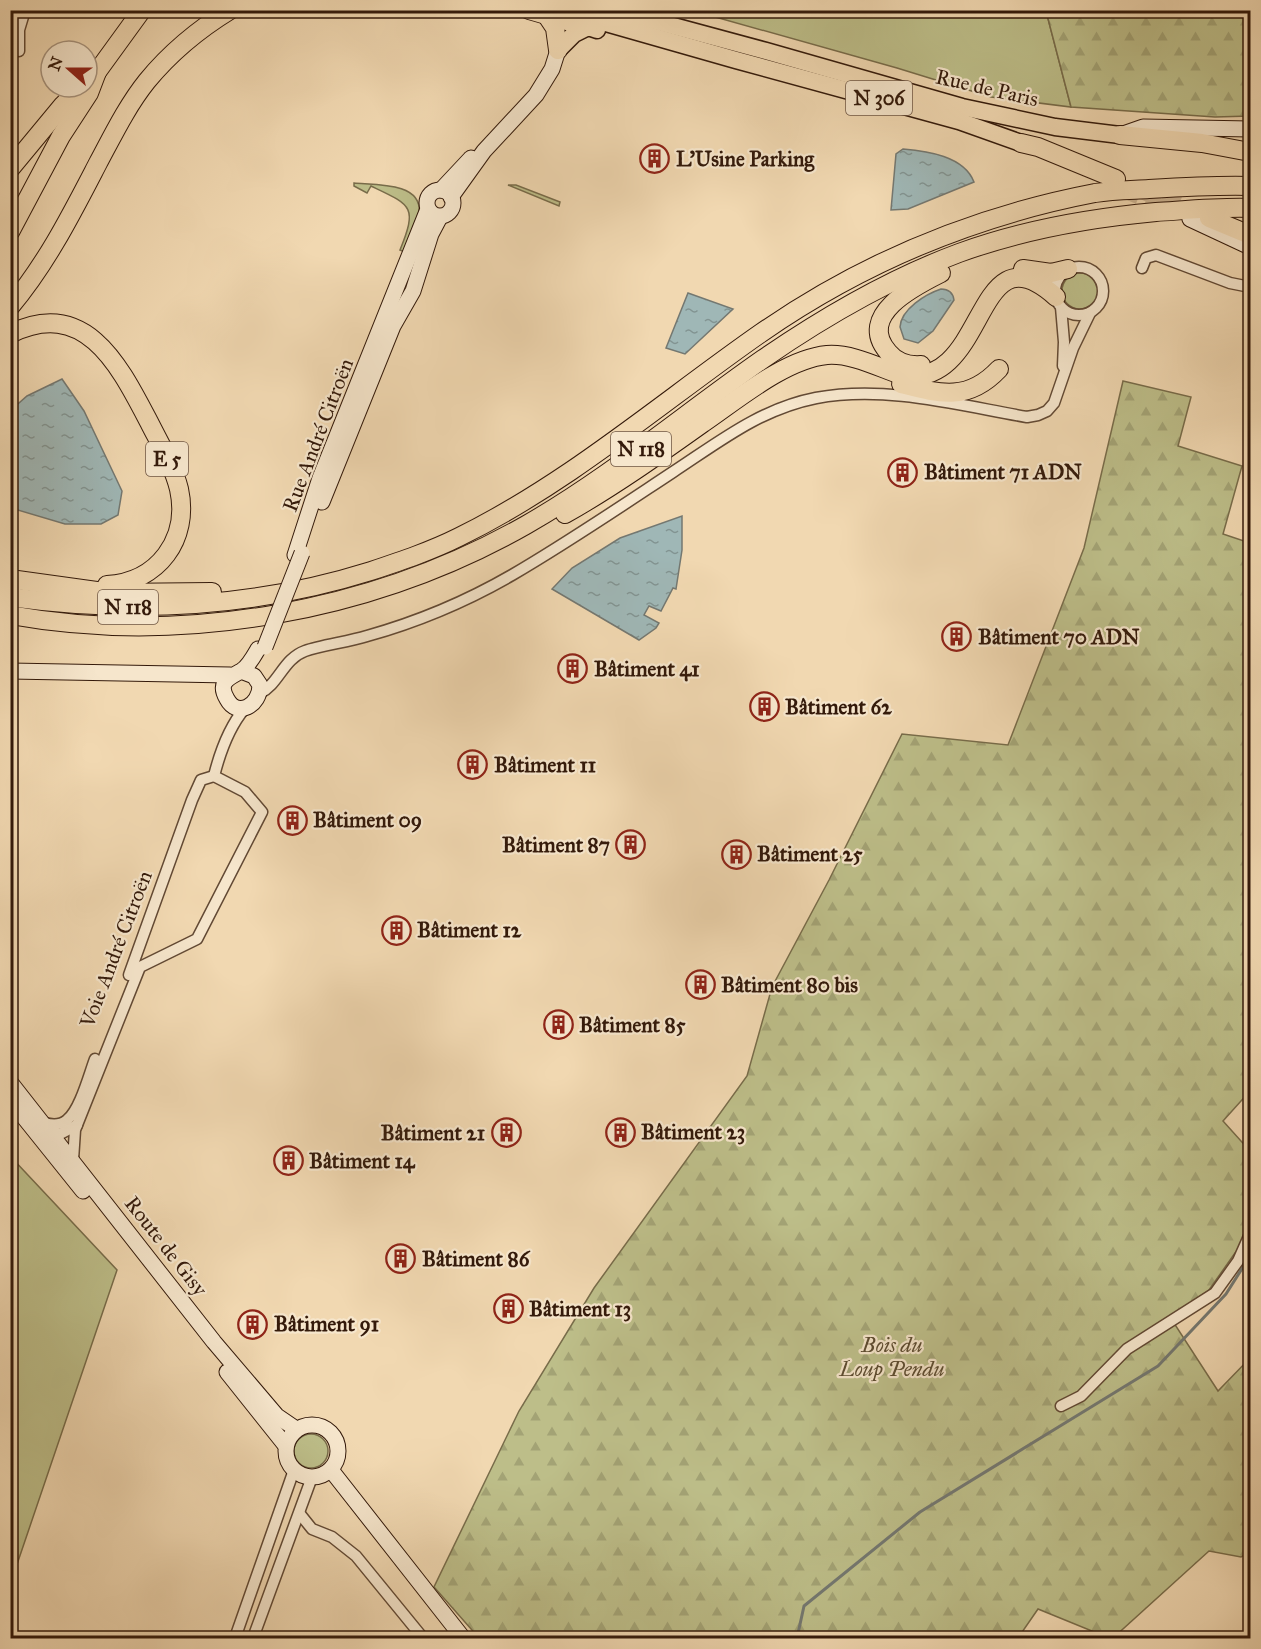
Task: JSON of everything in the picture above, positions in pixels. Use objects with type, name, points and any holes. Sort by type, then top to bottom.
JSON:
[{"type":"highway","points":[[99,68],[142,10]]},
{"type":"highway","points":[[10,307],[28,285],[52,248],[127,109],[147,81],[191,37],[230,10]]},
{"type":"highway","points":[[529,10],[554,13],[588,27]]},
{"type":"highway","points":[[554,13],[558,50]]},
{"type":"highway","points":[[10,169],[69,99]]},
{"type":"highway","points":[[10,232],[61,136],[85,99]]},
{"type":"highway","name":"N 306","points":[[1120,135],[1202,143],[1251,152]]},
{"type":"highway","name":"N 306","points":[[1021,143],[1038,147],[1109,180]]},
{"type":"highway","name":"N 118","points":[[10,597],[75,605],[170,607],[208,604],[294,592],[340,580],[422,553],[460,537],[537,493],[595,455],[781,320],[845,281],[928,242],[996,219],[1099,192],[1186,186],[1251,186]]},
{"type":"highway","name":"N 118","points":[[10,615],[88,624],[156,625],[221,622],[333,601],[370,591],[450,562],[522,527],[635,453],[762,360],[857,300],[959,253],[1030,232],[1113,216],[1204,208],[1251,208]]},
{"type":"highway","points":[[1209,218],[1231,229],[1251,235]]},
{"type":"highway","points":[[1068,223],[1023,243],[947,270],[908,290],[883,315],[881,341],[897,361],[913,365],[929,363],[944,351],[986,286],[999,274],[1012,268],[1051,273],[1068,269]]},
{"type":"highway","points":[[450,562],[512,542],[596,497],[779,373],[803,361],[829,355],[851,358],[911,377],[931,375],[955,357],[995,290],[1006,281],[1012,278],[1026,278],[1041,284],[1058,302]]},
{"type":"highway","name":"E 5","points":[[10,334],[41,324],[62,325],[85,334],[103,347],[123,372],[171,465],[181,501],[180,523],[172,547],[162,561],[149,572],[117,584],[48,584]]},
{"type":"highway","points":[[779,373],[815,366],[839,366],[914,387],[960,393],[988,381],[999,369]]},
{"type":"highway","points":[[10,579],[111,593],[243,592],[339,571],[402,551],[537,493]]},
{"type":"main road","name":"Rue de Paris","points":[[614,10],[962,107],[1055,126],[1120,135]]},
{"type":"main road","name":"N 306","points":[[554,13],[959,121],[1021,143]]},
{"type":"main road","points":[[558,50],[574,34],[588,27],[691,55],[736,60]]},
{"type":"street","points":[[19,51],[19,30],[25,10]]},
{"type":"street","points":[[446,194],[536,95],[552,69],[558,50]]},
{"type":"street","name":"Rue de Paris","points":[[1120,135],[1143,127],[1251,129]]},
{"type":"street","points":[[434,192],[446,194],[452,206],[451,210],[434,213],[426,204],[428,197],[434,192]]},
{"type":"street","name":"Rue André Citroën","points":[[245,708],[251,706],[248,679],[298,554],[393,326],[413,291],[431,234],[434,213]]},
{"type":"street","points":[[1190,219],[1251,247]]},
{"type":"street","points":[[1142,268],[1146,258],[1156,255],[1230,283],[1251,287]]},
{"type":"street","points":[[10,671],[37,670],[266,680],[279,674],[291,659],[305,651],[399,627],[476,595],[578,535],[746,424],[782,407],[818,398],[861,393],[898,395],[1027,417],[1038,416],[1054,403],[1073,348],[1090,313],[1100,305],[1103,298],[1102,282],[1098,275],[1084,267],[1068,269],[1057,281],[1064,342],[1062,358],[1064,372]]},
{"type":"street","points":[[1058,302],[1074,315],[1090,313]]},
{"type":"street","points":[[73,1160],[73,1143],[77,1125],[140,967],[197,939],[262,812],[245,792],[214,776],[219,756],[233,724],[245,708],[232,705],[225,695],[190,676]]},
{"type":"street","name":"Rue André Citroën","points":[[225,695],[224,686],[248,679]]},
{"type":"street","name":"Voie André Citroën","points":[[45,1130],[67,1120],[74,1112],[138,954],[192,800],[201,780],[214,776]]},
{"type":"street","name":"Route de Gisy","points":[[10,1082],[286,1446]]},
{"type":"street","name":"Route de Gisy","points":[[10,1100],[45,1130],[73,1160],[214,1342],[277,1416],[296,1430]]},
{"type":"street","points":[[45,1130],[60,1134],[77,1125]]},
{"type":"street","points":[[1061,1406],[1081,1396],[1127,1349],[1215,1293],[1238,1261],[1251,1234]]},
{"type":"street","points":[[308,1424],[316,1424],[331,1432],[338,1448],[338,1456],[330,1470],[312,1477],[294,1470],[287,1459],[286,1446],[296,1430],[308,1424]]},
{"type":"street","points":[[235,1638],[294,1470]]},
{"type":"street","points":[[330,1470],[463,1638]]},
{"type":"street","points":[[253,1638],[312,1477]]},
{"type":"street","points":[[300,1514],[312,1529],[332,1537],[356,1556],[423,1638]]},
{"type":"green space","points":[[694,11],[1046,11],[1071,107],[991,97]]},
{"type":"green space","points":[[1046,11],[1250,11],[1250,116],[1215,117],[1071,107]]},
{"type":"green space","points":[[354,183],[395,187],[413,195],[418,202],[419,212],[405,252],[400,250],[409,224],[407,209],[402,203],[384,192],[371,186],[367,193],[354,186]]},
{"type":"green space","points":[[508,185],[516,185],[560,202],[559,206]]},
{"type":"green space","points":[[1080,273],[1093,278],[1098,291],[1093,304],[1080,309],[1067,304],[1062,291],[1067,278]]},
{"type":"green space","name":"Bois du Loup Pendu","points":[[1123,381],[1191,397],[1178,446],[1242,466],[1223,534],[1250,543],[1250,1091],[1223,1121],[1250,1151],[1250,1252],[1235,1253],[1209,1290],[1170,1317],[1218,1391],[1250,1358],[1250,1552],[1241,1557],[1209,1551],[1113,1638],[1038,1609],[1018,1638],[479,1638],[434,1587],[519,1411],[594,1288],[747,1076],[772,987],[902,734],[1008,745],[1084,548]]},
{"type":"green space","points":[[11,1157],[117,1270],[11,1582]]},
{"type":"green space","points":[[311,1434],[323,1439],[328,1451],[323,1463],[311,1468],[299,1463],[294,1451],[299,1439]]},
{"type":"water","points":[[903,149],[944,156],[962,166],[974,182],[908,209],[891,210],[896,154]]},
{"type":"water","points":[[941,289],[950,292],[954,300],[933,331],[918,343],[904,339],[900,327],[901,320],[909,308],[922,298]]},
{"type":"water","points":[[688,293],[733,309],[685,354],[666,348]]},
{"type":"water","points":[[62,379],[84,411],[122,491],[118,515],[101,524],[65,524],[11,508],[11,410],[27,396]]},
{"type":"water","points":[[682,516],[682,550],[676,589],[673,588],[661,611],[649,606],[644,615],[659,623],[656,628],[639,640],[552,589],[572,568],[620,538]]},
{"type":"waterway","points":[[797,1638],[804,1606],[920,1512],[1158,1366],[1226,1294],[1250,1256]]},
{"type":"tunnel","points":[[1137,188],[1191,211]]},
{"type":"tunnel","points":[[1125,191],[1172,211]]},
{"type":"place","name":"L'Usine Parking","points":[[655,159]]},
{"type":"place","name":"Bâtiment 71 ADN","points":[[903,472]]},
{"type":"place","name":"Bâtiment 70 ADN","points":[[957,637]]},
{"type":"place","name":"Bâtiment 41","points":[[573,669]]},
{"type":"place","name":"Bâtiment 62","points":[[764,707]]},
{"type":"place","name":"Bâtiment 11","points":[[473,765]]},
{"type":"place","name":"Bâtiment 09","points":[[292,820]]},
{"type":"place","name":"Bâtiment 87","points":[[631,845]]},
{"type":"place","name":"Bâtiment 25","points":[[736,854]]},
{"type":"place","name":"Bâtiment 12","points":[[396,930]]},
{"type":"place","name":"Bâtiment 80 bis","points":[[700,985]]},
{"type":"place","name":"Bâtiment 85","points":[[558,1025]]},
{"type":"place","name":"Bâtiment 23","points":[[620,1132]]},
{"type":"place","name":"Bâtiment 21","points":[[506,1133]]},
{"type":"place","name":"Bâtiment 14","points":[[288,1161]]},
{"type":"place","name":"Bâtiment 86","points":[[401,1259]]},
{"type":"place","name":"Bâtiment 13","points":[[508,1309]]},
{"type":"place","name":"Bâtiment 91","points":[[253,1324]]}]
